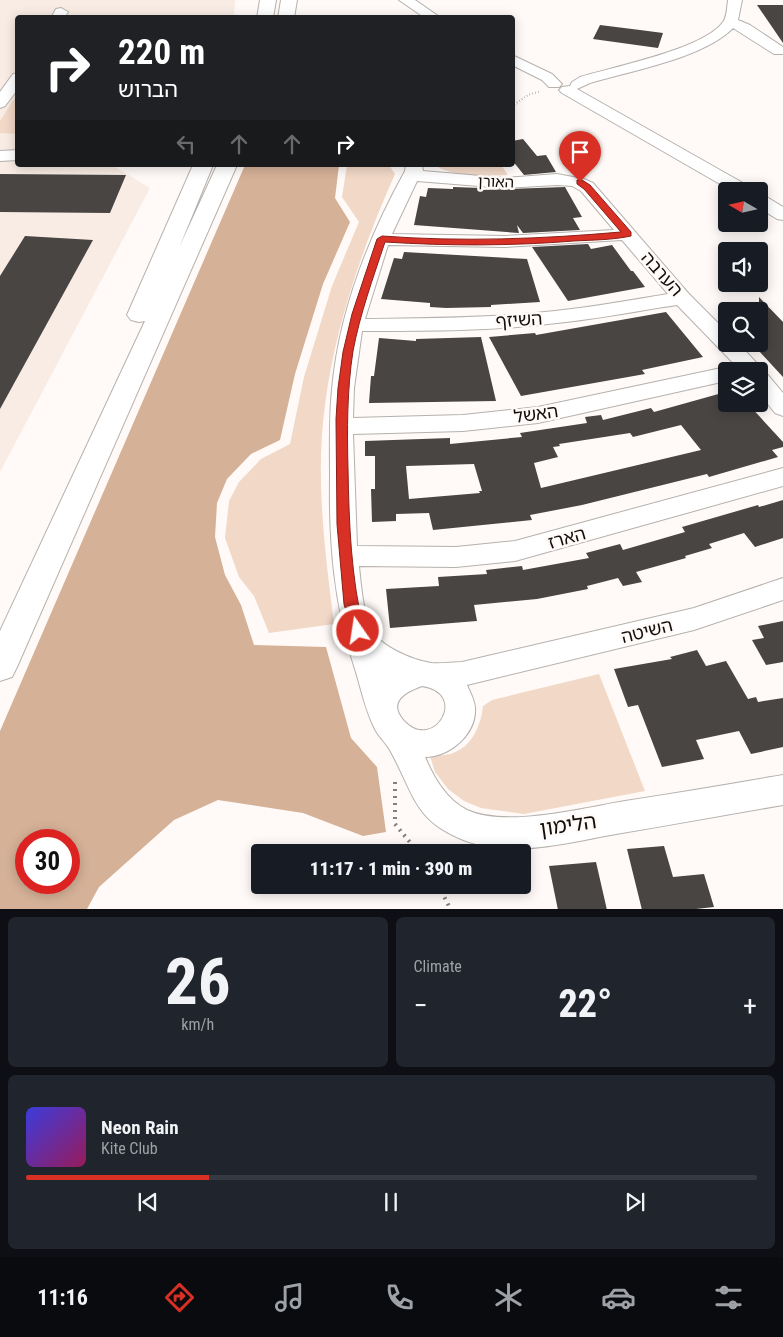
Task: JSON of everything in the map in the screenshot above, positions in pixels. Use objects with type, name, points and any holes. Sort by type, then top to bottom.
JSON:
[{"type":"main road","points":[[266,15],[268,0]]},
{"type":"main road","points":[[286,15],[288,0]]},
{"type":"main road","points":[[0,659],[161,262],[190,196],[194,167]]},
{"type":"main road","points":[[0,668],[226,167]]},
{"type":"street","points":[[406,0],[430,15]]},
{"type":"street","points":[[566,85],[677,54],[706,42],[721,33],[730,22],[735,0]]},
{"type":"street","points":[[730,22],[746,28],[780,50]]},
{"type":"street","points":[[515,60],[566,85],[729,182]]},
{"type":"street","points":[[0,103],[15,83]]},
{"type":"street","points":[[0,145],[15,145]]},
{"type":"street","points":[[0,156],[15,155]]},
{"type":"street","name":"האורן","points":[[413,170],[490,182],[559,180],[580,182]]},
{"type":"street","name":"הלימון","points":[[413,170],[397,201],[382,239],[354,325],[344,388],[342,426],[345,556],[351,604],[358,631],[390,724],[408,753],[417,778],[431,801],[448,816],[475,827],[504,833],[622,818],[783,790]]},
{"type":"street","name":"הערבה","points":[[580,182],[587,187],[682,298],[718,336]]},
{"type":"street","points":[[768,206],[783,215]]},
{"type":"street","points":[[382,239],[435,243],[546,241],[628,234]]},
{"type":"street","name":"השיזף","points":[[354,325],[450,324],[536,319],[584,314],[682,298]]},
{"type":"street","name":"הערבה","points":[[733,352],[741,362]]},
{"type":"street","name":"האשל","points":[[342,426],[463,423],[538,415],[718,376]]},
{"type":"street","name":"הערבה","points":[[768,392],[783,408]]},
{"type":"street","name":"הארז","points":[[345,556],[456,557],[515,551],[783,478]]},
{"type":"street","name":"השיטה","points":[[428,675],[462,674],[694,619],[783,589]]},
{"type":"street","points":[[358,631],[370,649],[384,659],[428,675],[444,681],[453,688],[459,698],[461,708],[460,719],[446,737],[435,742],[423,744],[409,742],[390,724],[383,703],[391,687],[399,680],[410,675],[428,675]]},
{"type":"street","name":"השיטה","points":[[461,708],[476,683],[508,662]]},
{"type":"path","points":[[515,104],[528,95],[566,85]]},
{"type":"path","points":[[396,772],[394,824],[411,844]]},
{"type":"path","points":[[443,894],[450,909]]},
{"type":"shaded area","points":[[0,0],[235,0],[234,15],[15,15],[15,167],[115,167],[150,188],[0,472]]},
{"type":"shaded area","points":[[15,99],[15,134],[0,133],[0,121]]},
{"type":"shaded area","points":[[244,167],[339,167],[335,198],[350,222],[323,284],[295,374],[280,440],[251,454],[227,479],[217,503],[215,537],[225,575],[241,605],[254,645],[326,647],[351,738],[377,767],[386,832],[363,836],[303,813],[218,800],[174,820],[99,887],[87,909],[0,909],[0,731]]},
{"type":"shaded area","points":[[347,167],[390,167],[395,174],[361,258],[343,316],[325,405],[321,460],[322,515],[334,624],[269,633],[254,596],[239,577],[225,538],[229,501],[239,482],[261,459],[290,444],[304,377],[332,286],[359,222],[342,197]]},
{"type":"shaded area","points":[[438,167],[502,167],[508,175],[460,174]]},
{"type":"shaded area","points":[[599,674],[645,791],[524,814],[481,808],[464,801],[448,789],[435,772],[430,756],[450,754],[466,745],[475,734],[483,706],[492,700]]},
{"type":"building","points":[[757,5],[783,5],[783,43]]},
{"type":"building","points":[[600,25],[663,33],[658,48],[593,39]]},
{"type":"building","points":[[523,139],[537,156],[546,155],[556,172],[524,175],[515,164],[515,140]]},
{"type":"building","points":[[0,174],[126,175],[110,213],[0,212]]},
{"type":"building","points":[[453,187],[481,188],[481,190],[565,187],[582,217],[573,218],[580,230],[523,233],[517,225],[519,233],[414,225],[420,196],[426,197],[428,188],[453,189]]},
{"type":"building","points":[[25,236],[93,240],[0,409],[0,276]]},
{"type":"building","points":[[588,244],[591,249],[612,245],[645,287],[568,301],[532,247]]},
{"type":"building","points":[[404,252],[527,259],[540,302],[491,305],[491,307],[446,308],[430,307],[430,303],[381,299],[394,258],[402,259]]},
{"type":"building","points":[[768,306],[783,322],[783,377],[760,352],[768,352]]},
{"type":"building","points":[[666,312],[703,357],[642,370],[645,374],[521,396],[489,337],[535,333],[536,335]]},
{"type":"building","points":[[481,337],[496,401],[369,403],[371,376],[374,376],[379,338],[416,341],[416,339]]},
{"type":"building","points":[[718,394],[718,412],[755,412],[783,442],[783,447],[772,450],[778,457],[709,477],[707,474],[582,505],[530,515],[532,520],[433,530],[429,513],[396,514],[396,521],[372,522],[371,489],[375,489],[375,456],[365,456],[365,441],[450,438],[450,444],[522,437],[520,433],[587,423],[585,417],[601,415],[603,420],[651,408],[654,412]],"holes":[[[681,425],[701,450],[541,488],[534,463],[558,457],[553,447],[560,446],[559,444],[630,433],[633,437]],[[474,464],[482,491],[479,491],[480,493],[409,499],[406,466]]]},
{"type":"building","points":[[783,500],[783,538],[755,547],[744,533],[709,544],[712,548],[685,556],[686,558],[636,572],[642,582],[623,586],[618,578],[587,586],[588,589],[537,599],[474,605],[477,621],[390,628],[386,589],[439,586],[438,577],[487,574],[486,570],[522,566],[523,570],[589,558],[586,553],[620,544],[623,550],[685,532],[682,527],[758,505],[759,507]]},
{"type":"building","points":[[783,621],[783,662],[766,665],[752,640],[764,638],[758,626]]},
{"type":"building","points":[[697,650],[706,666],[726,661],[748,699],[756,697],[758,702],[783,698],[783,747],[751,754],[739,731],[696,740],[704,759],[662,767],[638,705],[628,707],[614,669],[672,659],[670,657]]},
{"type":"building","points":[[664,846],[673,877],[704,874],[714,907],[696,909],[642,909],[627,849]]},
{"type":"building","points":[[596,862],[607,909],[558,909],[549,866]]},
{"type":"route","points":[[358,631],[351,604],[346,567],[343,524],[342,419],[348,352],[356,314],[382,239],[435,243],[546,241],[628,234],[587,187],[580,182]]}]
